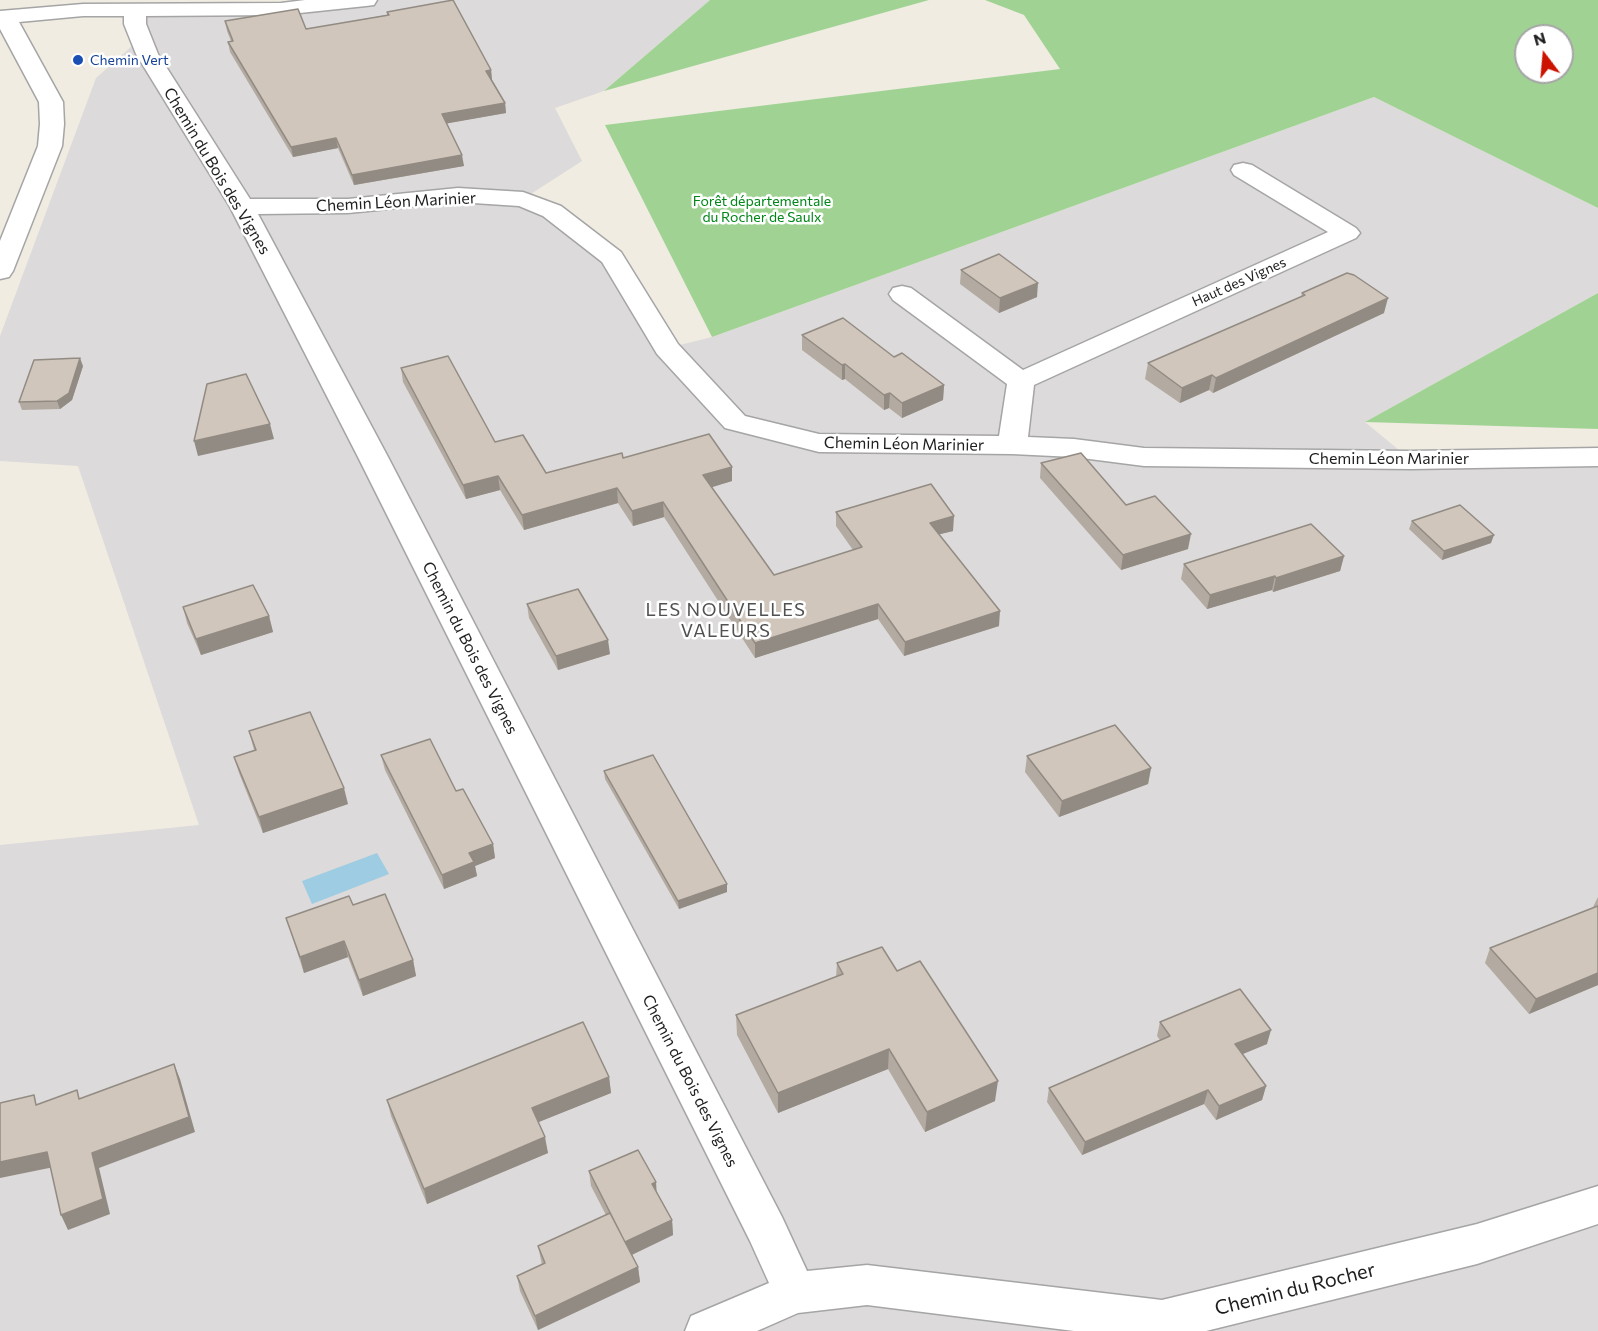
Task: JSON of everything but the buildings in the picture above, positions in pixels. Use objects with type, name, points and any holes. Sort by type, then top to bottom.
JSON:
[{"type":"street","points":[[0,271],[50,146],[52,124],[51,102],[3,21],[83,10],[281,9],[366,0]]},
{"type":"street","name":"Chemin du Bois des Vignes","points":[[135,10],[135,24],[147,54],[242,207],[406,520],[766,1231],[795,1293]]},
{"type":"street","name":"Haut des Vignes","points":[[1021,381],[1347,233],[1244,170]]},
{"type":"street","name":"Chemin Léon Marinier","points":[[242,207],[348,206],[458,195],[522,199],[552,211],[612,257],[668,348],[735,422],[819,443],[1012,445],[1074,448],[1144,457],[1410,460],[1598,457]]},
{"type":"street","points":[[902,294],[1021,381],[1012,445]]},
{"type":"street","name":"Chemin du Rocher","points":[[707,1331],[795,1293],[867,1285],[1162,1321],[1477,1244],[1598,1205]]},
{"type":"shaded area","points":[[366,0],[710,0],[604,91],[555,108],[582,161],[523,199],[612,257],[668,348],[712,337],[1374,97],[1598,208],[1598,293],[1365,422],[1411,460],[1598,457],[1598,1331],[0,1331],[0,845],[199,825],[78,466],[0,461],[0,336],[96,78],[140,39],[135,10]]},
{"type":"green space","points":[[710,0],[929,0],[604,91]]},
{"type":"green space","name":"Forêt départementale du Rocher de Saulx","points":[[985,0],[1598,0],[1598,208],[1374,97],[712,337],[605,125],[1060,69],[1024,15]]},
{"type":"green space","points":[[1598,293],[1598,429],[1365,422]]},
{"type":"water","points":[[377,853],[389,874],[312,904],[302,881]]},
{"type":"place","name":"Chemin Vert","points":[[78,60]]},
{"type":"district","name":"LES NOUVELLES VALEURS","points":[[726,620]]}]
